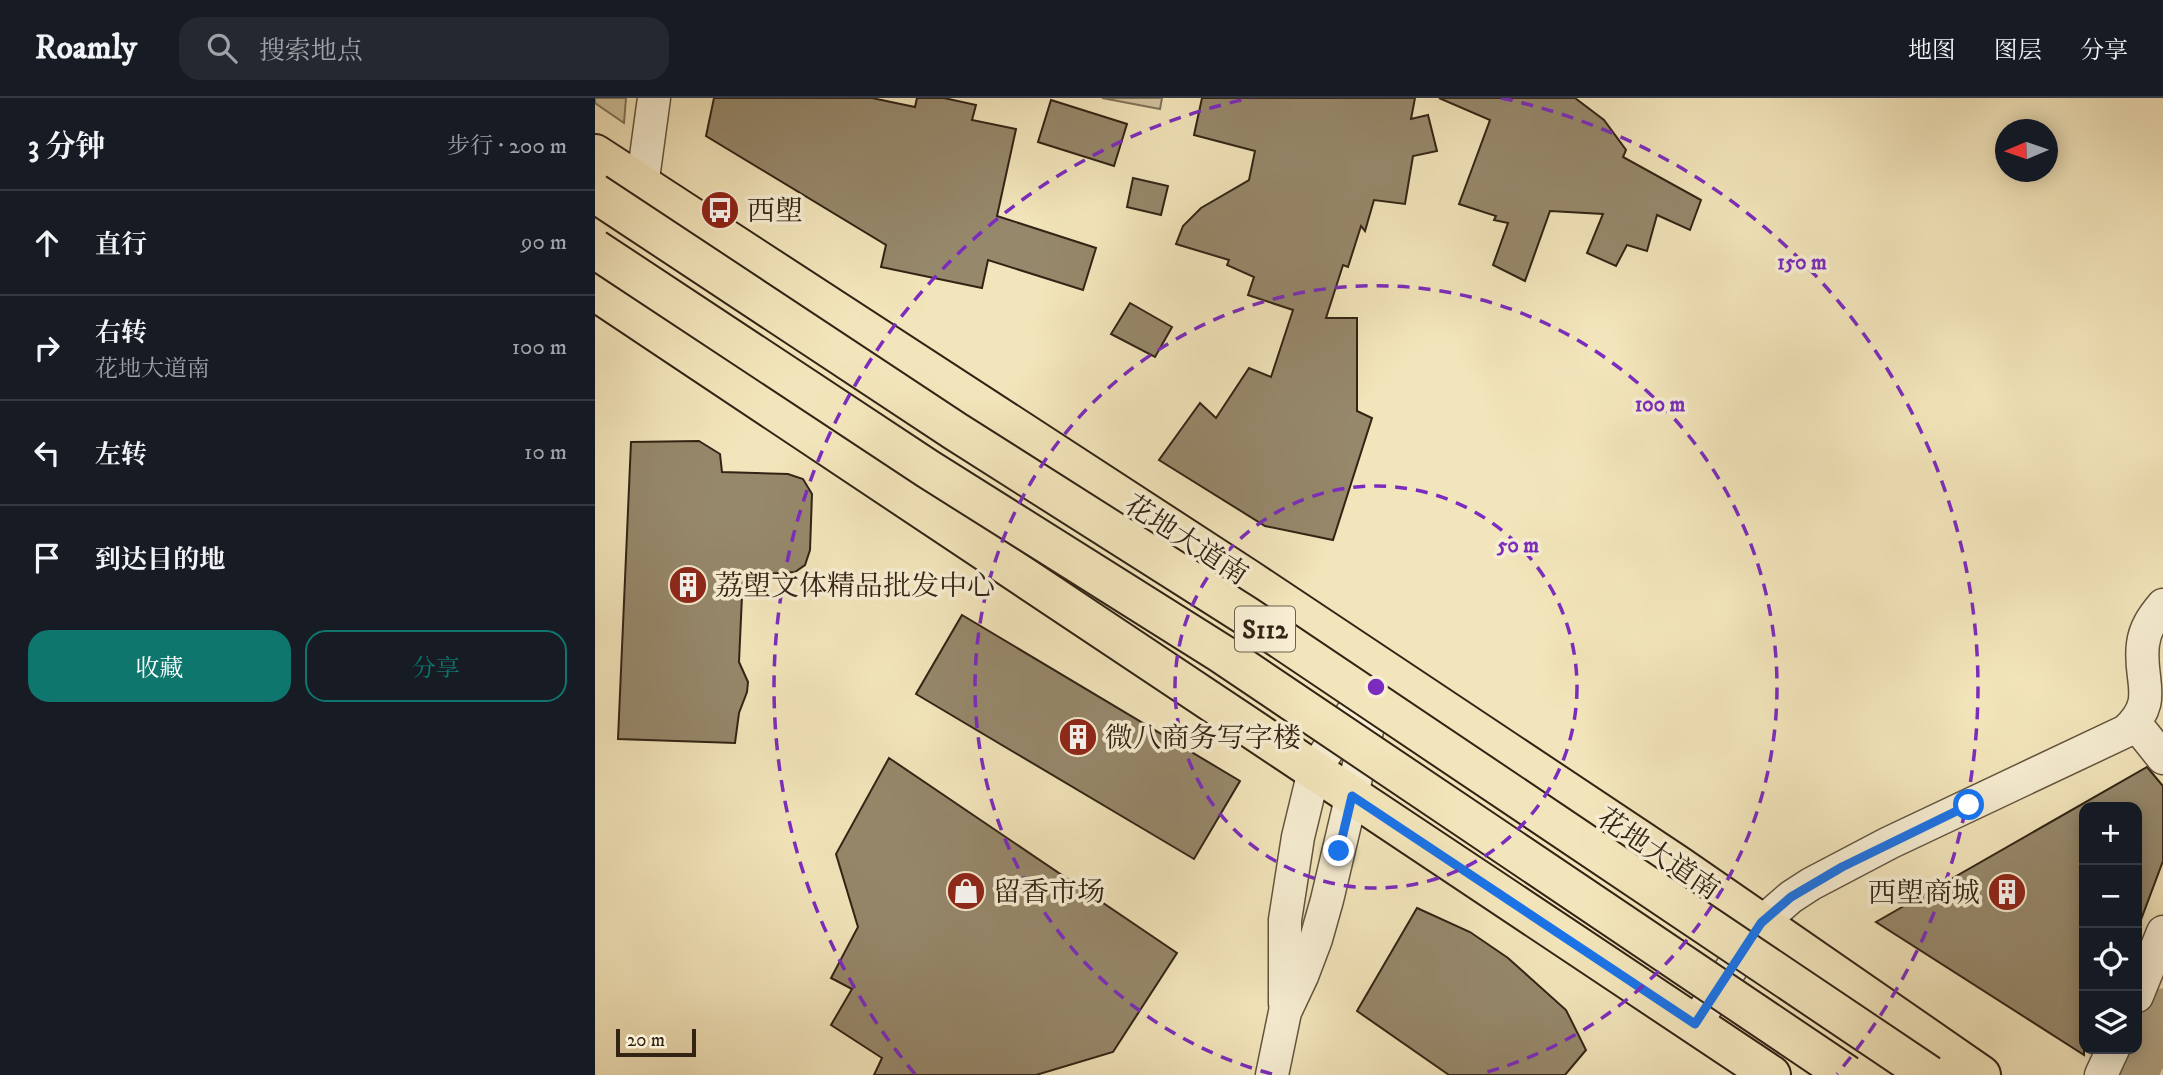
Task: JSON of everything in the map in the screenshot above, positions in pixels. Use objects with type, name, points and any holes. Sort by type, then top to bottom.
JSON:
[{"type":"main road","name":"花地大道南","points":[[595,154],[1382,668],[1981,1075]]},
{"type":"main road","name":"花地大道南","points":[[595,192],[955,431],[1245,615],[1929,1075]]},
{"type":"main road","name":"S112","points":[[595,249],[928,469],[1222,654],[1847,1075]]},
{"type":"main road","points":[[595,291],[1771,1075]]},
{"type":"street","points":[[642,186],[654,98]]},
{"type":"street","points":[[1695,1024],[1761,923],[1791,897],[1842,867],[2126,731],[2135,723],[2143,711],[2146,698],[2143,644],[2152,618],[2163,605]]},
{"type":"street","points":[[1272,1075],[1285,1012],[1285,931],[1289,885],[1314,771],[1382,668]]},
{"type":"street","points":[[1285,1012],[1303,975],[1316,939],[1382,668]]},
{"type":"street","points":[[2135,723],[2163,758]]},
{"type":"street","points":[[2139,991],[2163,932]]},
{"type":"street","points":[[2101,1075],[2111,1054]]},
{"type":"shaded area","points":[[595,98],[626,98],[624,123],[595,103]]},
{"type":"shaded area","points":[[1102,98],[1162,98],[1160,109]]},
{"type":"building","points":[[714,98],[872,98],[915,107],[917,98],[944,98],[976,105],[972,120],[1016,129],[997,216],[1096,248],[1083,290],[988,260],[982,288],[881,267],[886,245],[706,136]]},
{"type":"building","points":[[1202,98],[1415,98],[1411,119],[1428,115],[1437,151],[1413,156],[1405,204],[1374,200],[1365,231],[1361,226],[1348,267],[1343,265],[1326,318],[1357,318],[1357,411],[1372,418],[1333,540],[1265,526],[1159,460],[1200,403],[1216,418],[1249,368],[1271,377],[1293,310],[1248,295],[1254,277],[1227,265],[1229,260],[1176,244],[1183,226],[1201,208],[1249,180],[1255,151],[1194,135]]},
{"type":"building","points":[[1439,98],[1575,98],[1604,120],[1626,150],[1623,157],[1701,200],[1690,230],[1657,215],[1647,251],[1627,245],[1616,266],[1587,253],[1603,214],[1550,211],[1525,281],[1493,265],[1508,223],[1494,220],[1496,216],[1459,204],[1490,120]]},
{"type":"building","points":[[1051,100],[1127,124],[1114,166],[1038,142]]},
{"type":"building","points":[[1133,178],[1168,186],[1161,215],[1127,207]]},
{"type":"building","points":[[1130,303],[1172,327],[1155,357],[1111,334]]},
{"type":"building","name":"荔塱文体精品批发中心","points":[[699,441],[720,454],[722,472],[788,474],[803,479],[812,494],[810,550],[805,565],[795,572],[761,574],[742,596],[739,662],[748,682],[739,713],[735,743],[618,739],[631,442]]},
{"type":"building","name":"微八商务写字楼","points":[[962,615],[1240,781],[1194,859],[916,694]]},
{"type":"building","name":"留香市场","points":[[889,758],[1177,953],[1113,1052],[1036,1075],[874,1075],[882,1058],[831,1025],[852,989],[831,978],[858,927],[836,854]]},
{"type":"building","name":"西塱商城","points":[[2147,767],[2163,786],[2163,861],[2142,917],[2142,802],[2086,802]]},
{"type":"building","name":"西塱商城","points":[[2079,806],[2079,1052],[1876,922]]},
{"type":"building","points":[[1417,908],[1470,932],[1508,958],[1566,1010],[1586,1050],[1565,1075],[1449,1075],[1357,1011]]},
{"type":"waterway","points":[[2132,1075],[2163,1013]]},
{"type":"place","name":"西塱","points":[[720,210]]},
{"type":"place","name":"荔塱文体精品批发中心","points":[[688,585]]},
{"type":"place","name":"微八商务写字楼","points":[[1078,737]]},
{"type":"place","name":"留香市场","points":[[966,891]]},
{"type":"place","name":"西塱商城","points":[[2007,892]]},
{"type":"route","points":[[1339,851],[1352,796],[1695,1024],[1761,923],[1791,897],[1842,867],[1969,805]]}]
